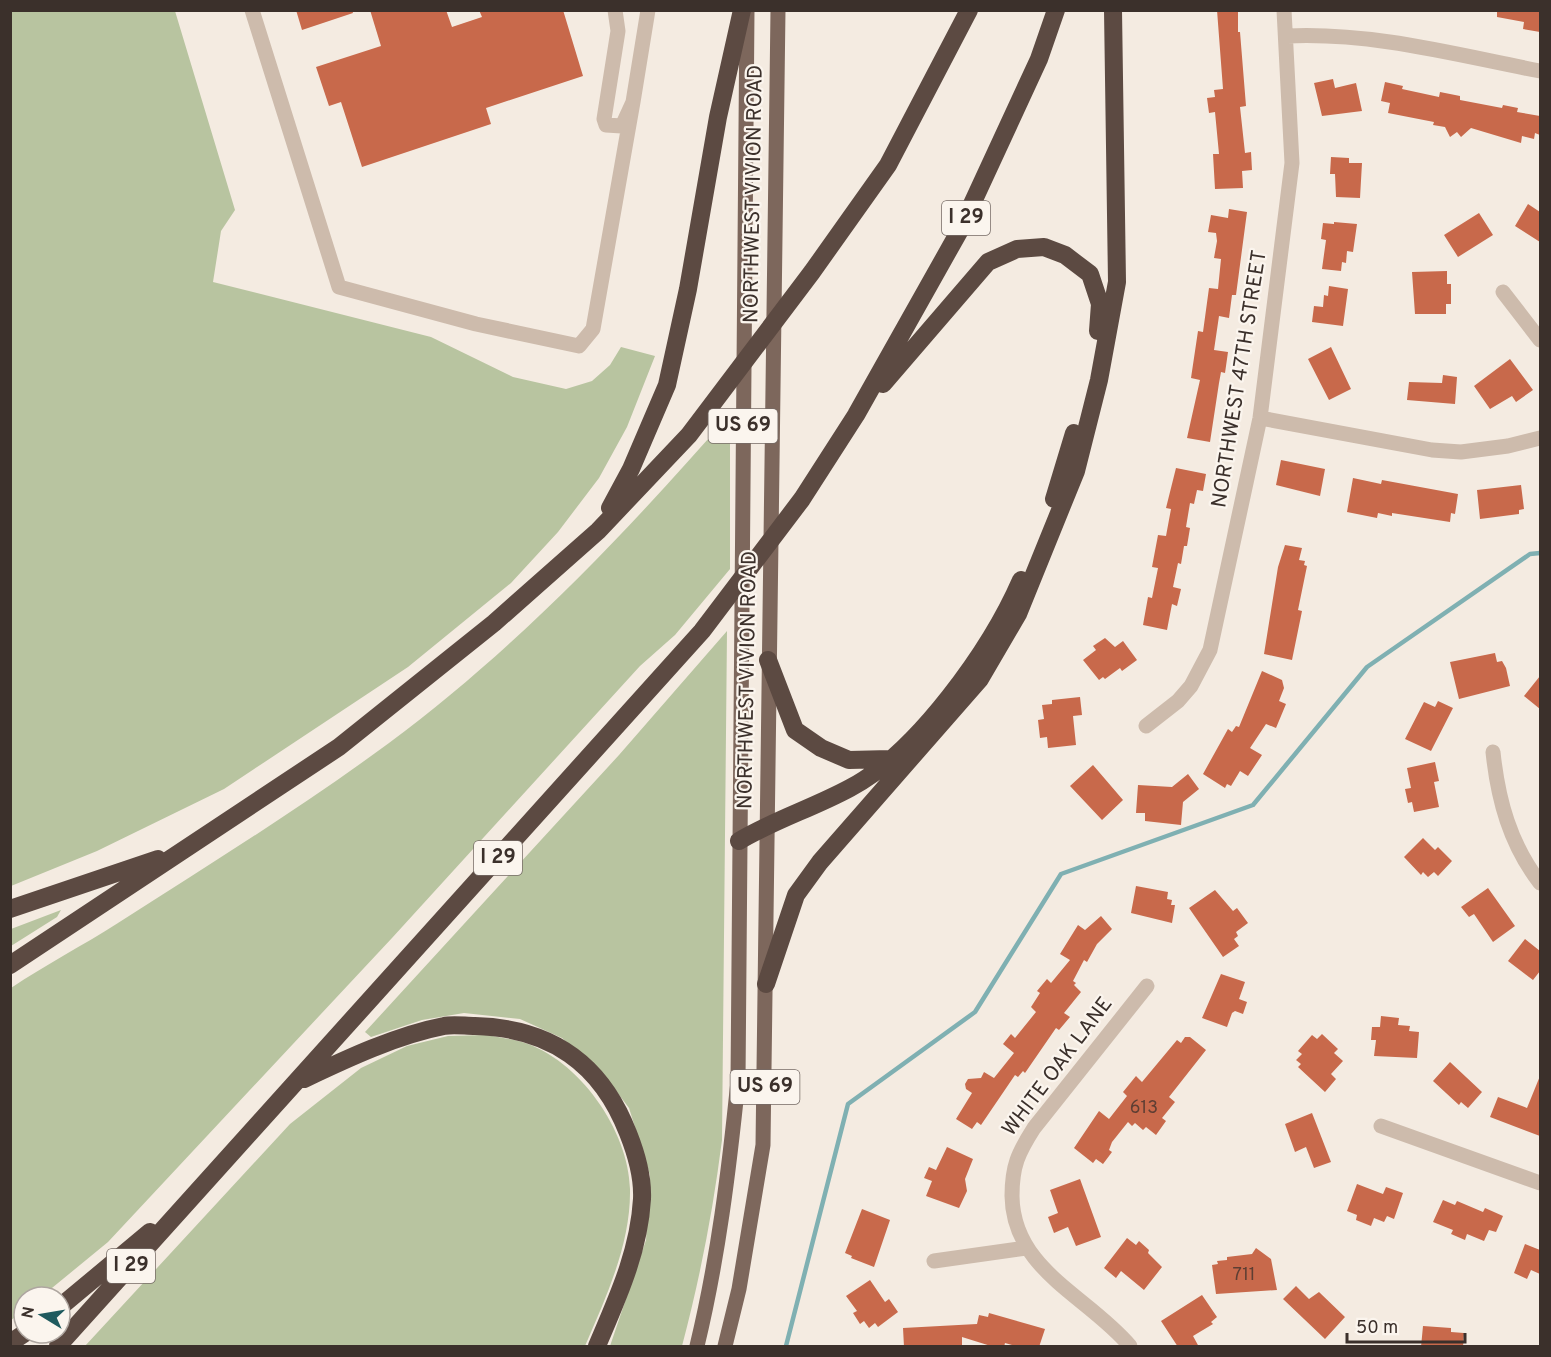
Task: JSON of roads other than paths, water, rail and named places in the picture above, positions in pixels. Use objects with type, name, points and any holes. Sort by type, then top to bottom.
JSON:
[{"type":"highway","points":[[598,531],[631,470],[667,385],[688,289],[718,117],[742,10]]},
{"type":"highway","name":"I 29","points":[[58,1347],[702,631],[802,499],[856,415],[960,230],[1040,59],[1056,10]]},
{"type":"highway","points":[[766,984],[796,895],[820,862],[980,678],[1018,614],[1076,471],[1099,380],[1117,282],[1113,10]]},
{"type":"highway","points":[[10,965],[339,747],[494,622],[598,531],[689,435],[812,272],[888,165],[964,15]]},
{"type":"highway","points":[[739,841],[767,824],[851,788],[890,759],[923,728],[974,663],[1015,594],[1049,513],[1080,414],[1099,323],[1100,304],[1090,274],[1065,255],[1044,247],[1017,249],[988,262],[856,415]]},
{"type":"highway","points":[[768,660],[795,730],[821,748],[849,760],[890,759]]},
{"type":"highway","points":[[10,909],[183,851]]},
{"type":"highway","points":[[294,1084],[356,1054],[445,1025],[505,1027],[550,1041],[587,1067],[617,1104],[637,1155],[642,1198],[633,1259],[597,1347]]},
{"type":"highway","points":[[72,1297],[203,1185]]},
{"type":"main road","name":"NORTHWEST VIVION ROAD","points":[[697,1347],[709,1297],[728,1183],[738,1081],[747,10]]},
{"type":"main road","name":"NORTHWEST VIVION ROAD","points":[[724,1347],[739,1289],[763,1145],[778,10]]},
{"type":"street","points":[[252,10],[339,287],[476,324],[579,346],[593,329],[648,10]]},
{"type":"street","points":[[615,10],[618,31],[604,119],[606,125],[622,126],[633,102]]},
{"type":"street","name":"NORTHWEST 47TH STREET","points":[[1146,726],[1163,715],[1184,693],[1202,668],[1210,650],[1260,418],[1292,163],[1284,10]]},
{"type":"street","points":[[1287,36],[1335,35],[1376,39],[1540,71]]},
{"type":"street","points":[[1503,291],[1540,340]]},
{"type":"street","points":[[1260,418],[1432,450],[1461,452],[1508,447],[1540,438]]},
{"type":"street","points":[[1493,752],[1497,787],[1511,833],[1540,882]]},
{"type":"street","name":"WHITE OAK LANE","points":[[1130,1347],[1102,1317],[1047,1274],[1026,1248],[1017,1228],[1012,1206],[1012,1170],[1021,1148],[1034,1128],[1147,986]]},
{"type":"street","points":[[1382,1126],[1540,1183]]},
{"type":"street","points":[[934,1261],[1026,1248]]},
{"type":"waterway","points":[[786,1346],[848,1104],[975,1012],[1061,874],[1253,805],[1367,667],[1530,554],[1540,553]]}]
